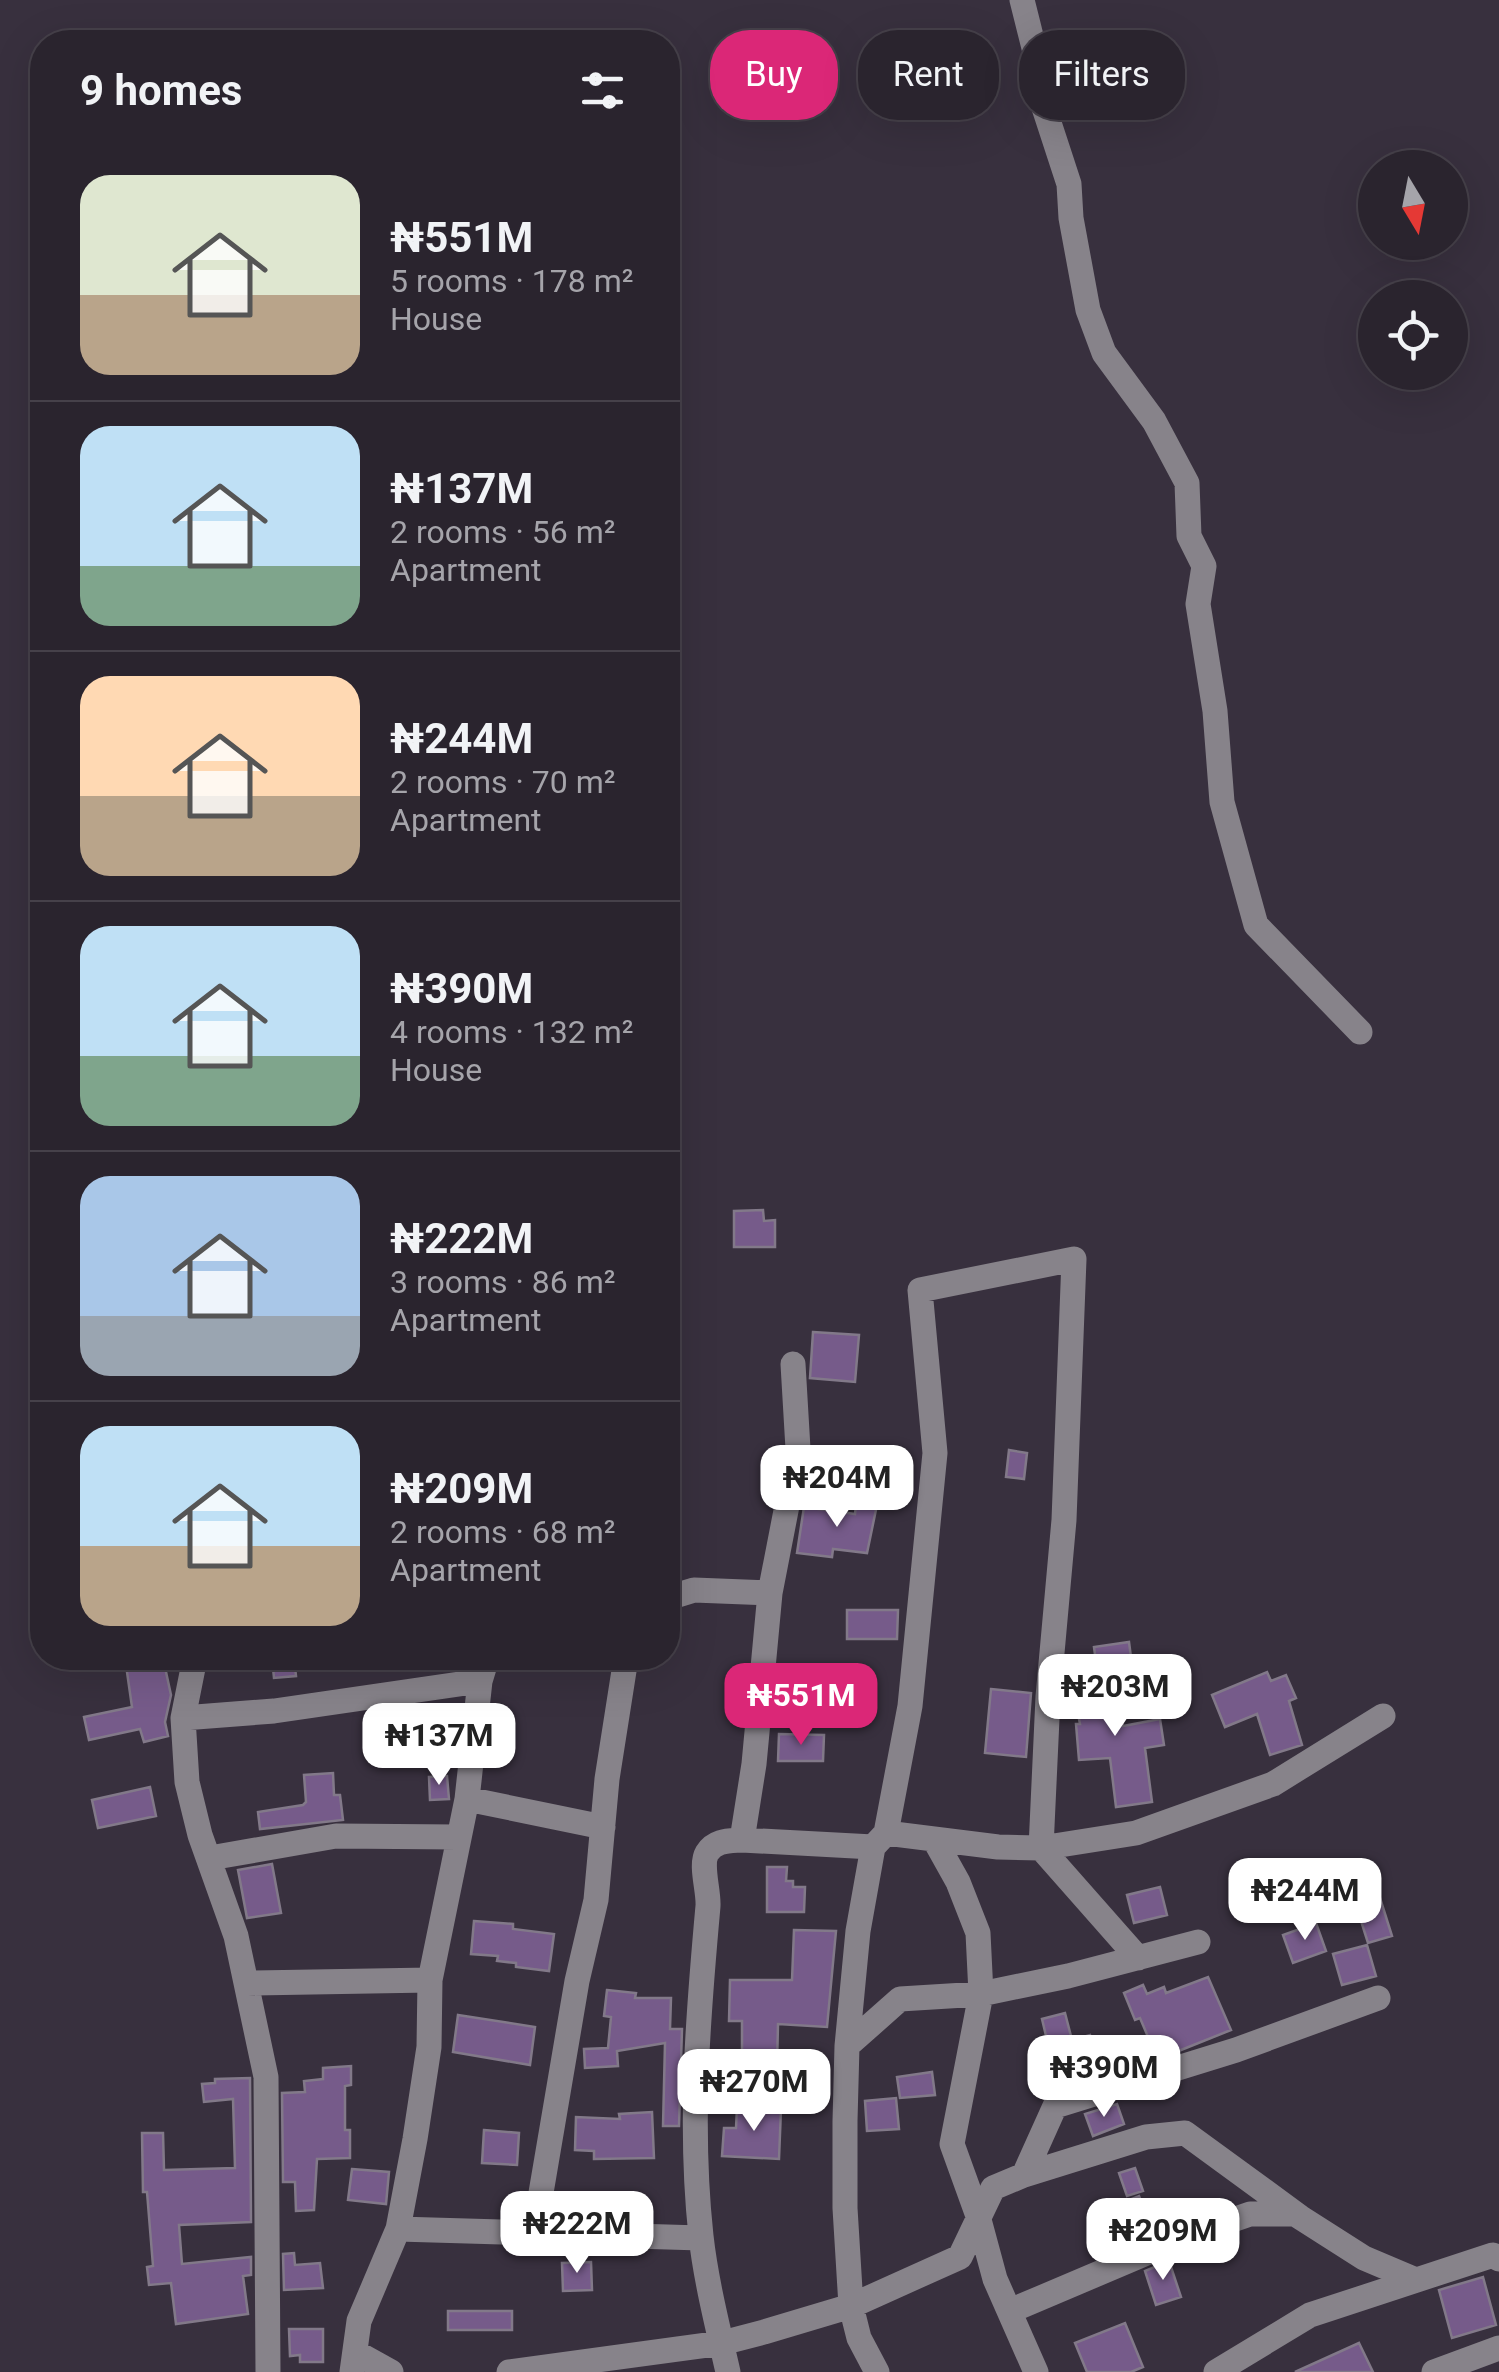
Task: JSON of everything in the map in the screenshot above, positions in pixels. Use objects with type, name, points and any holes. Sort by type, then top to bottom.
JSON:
[{"type":"street","points":[[1022,0],[1036,56],[1034,77],[1069,184],[1071,218],[1088,310],[1104,354],[1154,422],[1187,483],[1189,536],[1204,566],[1198,604],[1215,711],[1222,802],[1256,925],[1360,1032]]},
{"type":"street","points":[[878,2372],[859,2338],[851,2306],[845,2208],[848,2046],[858,1931],[910,1706],[934,1453],[920,1290],[1074,1259],[1064,1520],[1048,1697],[1041,1848],[1138,1958]]},
{"type":"street","points":[[742,1840],[754,1764],[770,1593],[798,1449],[793,1364]]},
{"type":"street","points":[[680,1594],[694,1590],[770,1593]]},
{"type":"street","points":[[193,1670],[184,1718],[187,1782],[248,1983],[266,2077],[268,2372]]},
{"type":"street","points":[[184,1718],[274,1711],[478,1670]]},
{"type":"street","points":[[391,2372],[353,2362],[359,2322],[398,2229],[429,2047],[430,1980],[456,1837],[467,1799],[483,1670]]},
{"type":"street","points":[[534,2234],[577,1981],[596,1900],[623,1670]]},
{"type":"street","points":[[728,2372],[701,2238],[694,2120],[709,1889],[704,1866],[706,1854],[719,1842],[742,1840],[934,1838],[1041,1848],[1136,1833],[1274,1784],[1383,1716]]},
{"type":"street","points":[[467,1799],[604,1828]]},
{"type":"street","points":[[210,1858],[336,1836],[456,1837]]},
{"type":"street","points":[[934,1838],[958,1882],[978,1933],[981,1994],[952,2144],[995,2279],[1036,2372]]},
{"type":"street","points":[[848,2046],[900,1999],[981,1994],[1198,1942]]},
{"type":"street","points":[[248,1983],[430,1980]]},
{"type":"street","points":[[1024,2175],[1055,2106],[1236,2050],[1378,1998]]},
{"type":"street","points":[[509,2372],[722,2343],[851,2306],[960,2257],[992,2188],[1146,2137],[1184,2133],[1300,2217]]},
{"type":"street","points":[[1010,2311],[1250,2214],[1295,2214],[1364,2258],[1416,2280]]},
{"type":"street","points":[[398,2229],[701,2238]]},
{"type":"street","points":[[1216,2372],[1310,2315],[1494,2255],[1499,2259]]},
{"type":"street","points":[[1434,2372],[1499,2348]]},
{"type":"building","points":[[763,1210],[764,1221],[775,1220],[775,1247],[734,1247],[734,1211]]},
{"type":"building","points":[[813,1332],[859,1335],[855,1382],[810,1378]]},
{"type":"building","points":[[1009,1450],[1027,1453],[1024,1479],[1006,1477]]},
{"type":"building","points":[[857,1497],[878,1500],[867,1553],[833,1549],[832,1557],[797,1553],[804,1507],[855,1514]]},
{"type":"building","points":[[847,1610],[898,1610],[897,1639],[847,1639]]},
{"type":"building","points":[[1129,1642],[1132,1665],[1097,1670],[1094,1647]]},
{"type":"building","points":[[127,1670],[166,1670],[171,1695],[165,1722],[168,1736],[144,1742],[140,1729],[89,1740],[84,1717],[132,1707]]},
{"type":"building","points":[[273,1670],[295,1670],[296,1676],[274,1678]]},
{"type":"building","points":[[813,1671],[814,1693],[791,1694],[790,1672]]},
{"type":"building","points":[[1267,1672],[1271,1681],[1286,1675],[1296,1698],[1289,1701],[1302,1745],[1270,1755],[1257,1714],[1225,1727],[1212,1695]]},
{"type":"building","points":[[1113,1674],[1123,1726],[1160,1719],[1164,1745],[1145,1748],[1152,1802],[1116,1807],[1110,1758],[1079,1760],[1076,1724],[1080,1724],[1072,1682]]},
{"type":"building","points":[[991,1689],[1031,1693],[1026,1757],[985,1753]]},
{"type":"building","points":[[779,1734],[824,1735],[823,1761],[778,1761]]},
{"type":"building","points":[[333,1773],[334,1795],[340,1795],[343,1820],[260,1829],[258,1812],[306,1802],[304,1775]]},
{"type":"building","points":[[447,1776],[449,1799],[430,1800],[429,1777]]},
{"type":"building","points":[[150,1787],[156,1816],[98,1828],[92,1800]]},
{"type":"building","points":[[272,1864],[281,1913],[247,1918],[238,1870]]},
{"type":"building","points":[[767,1867],[787,1867],[786,1881],[793,1881],[793,1887],[805,1887],[804,1912],[767,1912]]},
{"type":"building","points":[[1160,1887],[1167,1915],[1134,1923],[1127,1895]]},
{"type":"building","points":[[1380,1898],[1392,1936],[1368,1943],[1356,1905]]},
{"type":"building","points":[[474,1921],[513,1924],[513,1929],[554,1934],[549,1971],[516,1967],[516,1963],[497,1961],[498,1956],[471,1954]]},
{"type":"building","points":[[1316,1923],[1326,1951],[1293,1963],[1283,1935]]},
{"type":"building","points":[[794,1930],[836,1931],[827,2027],[778,2024],[777,2066],[742,2065],[742,2021],[729,2021],[730,1980],[792,1980]]},
{"type":"building","points":[[1367,1945],[1376,1976],[1342,1985],[1333,1954]]},
{"type":"building","points":[[1208,1977],[1231,2030],[1176,2052],[1169,2052],[1167,2046],[1154,2051],[1124,1993],[1143,1985],[1147,1994],[1164,1987],[1166,1993]]},
{"type":"building","points":[[607,1990],[636,1993],[635,1998],[671,1998],[670,2029],[682,2029],[679,2126],[663,2126],[665,2043],[617,2051],[618,2066],[585,2068],[584,2049],[608,2048],[611,2017],[604,2016]]},
{"type":"building","points":[[1065,2013],[1072,2040],[1090,2035],[1097,2064],[1068,2071],[1066,2065],[1060,2067],[1058,2055],[1051,2057],[1042,2019]]},
{"type":"building","points":[[458,2015],[535,2027],[530,2065],[453,2052]]},
{"type":"building","points":[[351,2066],[351,2085],[345,2086],[345,2130],[350,2130],[350,2158],[317,2159],[314,2210],[296,2211],[295,2182],[283,2182],[282,2093],[305,2092],[304,2081],[323,2079],[323,2068]]},
{"type":"building","points":[[932,2072],[935,2095],[900,2098],[897,2077]]},
{"type":"building","points":[[250,2078],[251,2222],[179,2225],[182,2264],[251,2257],[251,2275],[243,2276],[248,2314],[176,2324],[171,2283],[149,2285],[147,2267],[153,2266],[147,2192],[143,2192],[142,2133],[163,2133],[164,2170],[235,2168],[233,2099],[204,2102],[202,2084],[215,2083],[215,2079]]},
{"type":"building","points":[[896,2098],[899,2129],[867,2131],[865,2101]]},
{"type":"building","points":[[1117,2104],[1124,2124],[1093,2136],[1085,2114]]},
{"type":"building","points":[[737,2107],[781,2109],[779,2159],[722,2156],[724,2128],[736,2128]]},
{"type":"building","points":[[652,2112],[654,2158],[594,2159],[594,2151],[575,2150],[576,2117],[620,2119],[619,2114]]},
{"type":"building","points":[[484,2130],[519,2133],[517,2165],[482,2163]]},
{"type":"building","points":[[1135,2168],[1143,2191],[1127,2196],[1119,2173]]},
{"type":"building","points":[[352,2169],[389,2172],[386,2204],[348,2200]]},
{"type":"building","points":[[1139,2196],[1153,2232],[1105,2253],[1091,2215]]},
{"type":"building","points":[[294,2253],[295,2265],[320,2263],[323,2288],[284,2290],[283,2254]]},
{"type":"building","points":[[1169,2261],[1181,2297],[1156,2305],[1145,2271]]},
{"type":"building","points":[[591,2262],[592,2290],[563,2291],[562,2263]]},
{"type":"building","points":[[1483,2277],[1496,2325],[1452,2338],[1439,2290]]},
{"type":"building","points":[[448,2311],[512,2311],[512,2330],[448,2330]]},
{"type":"building","points":[[1125,2323],[1143,2367],[1131,2372],[1087,2372],[1075,2343]]},
{"type":"building","points":[[289,2329],[323,2329],[323,2362],[300,2362],[300,2355],[290,2356]]},
{"type":"building","points":[[1359,2343],[1373,2372],[1295,2372]]}]
